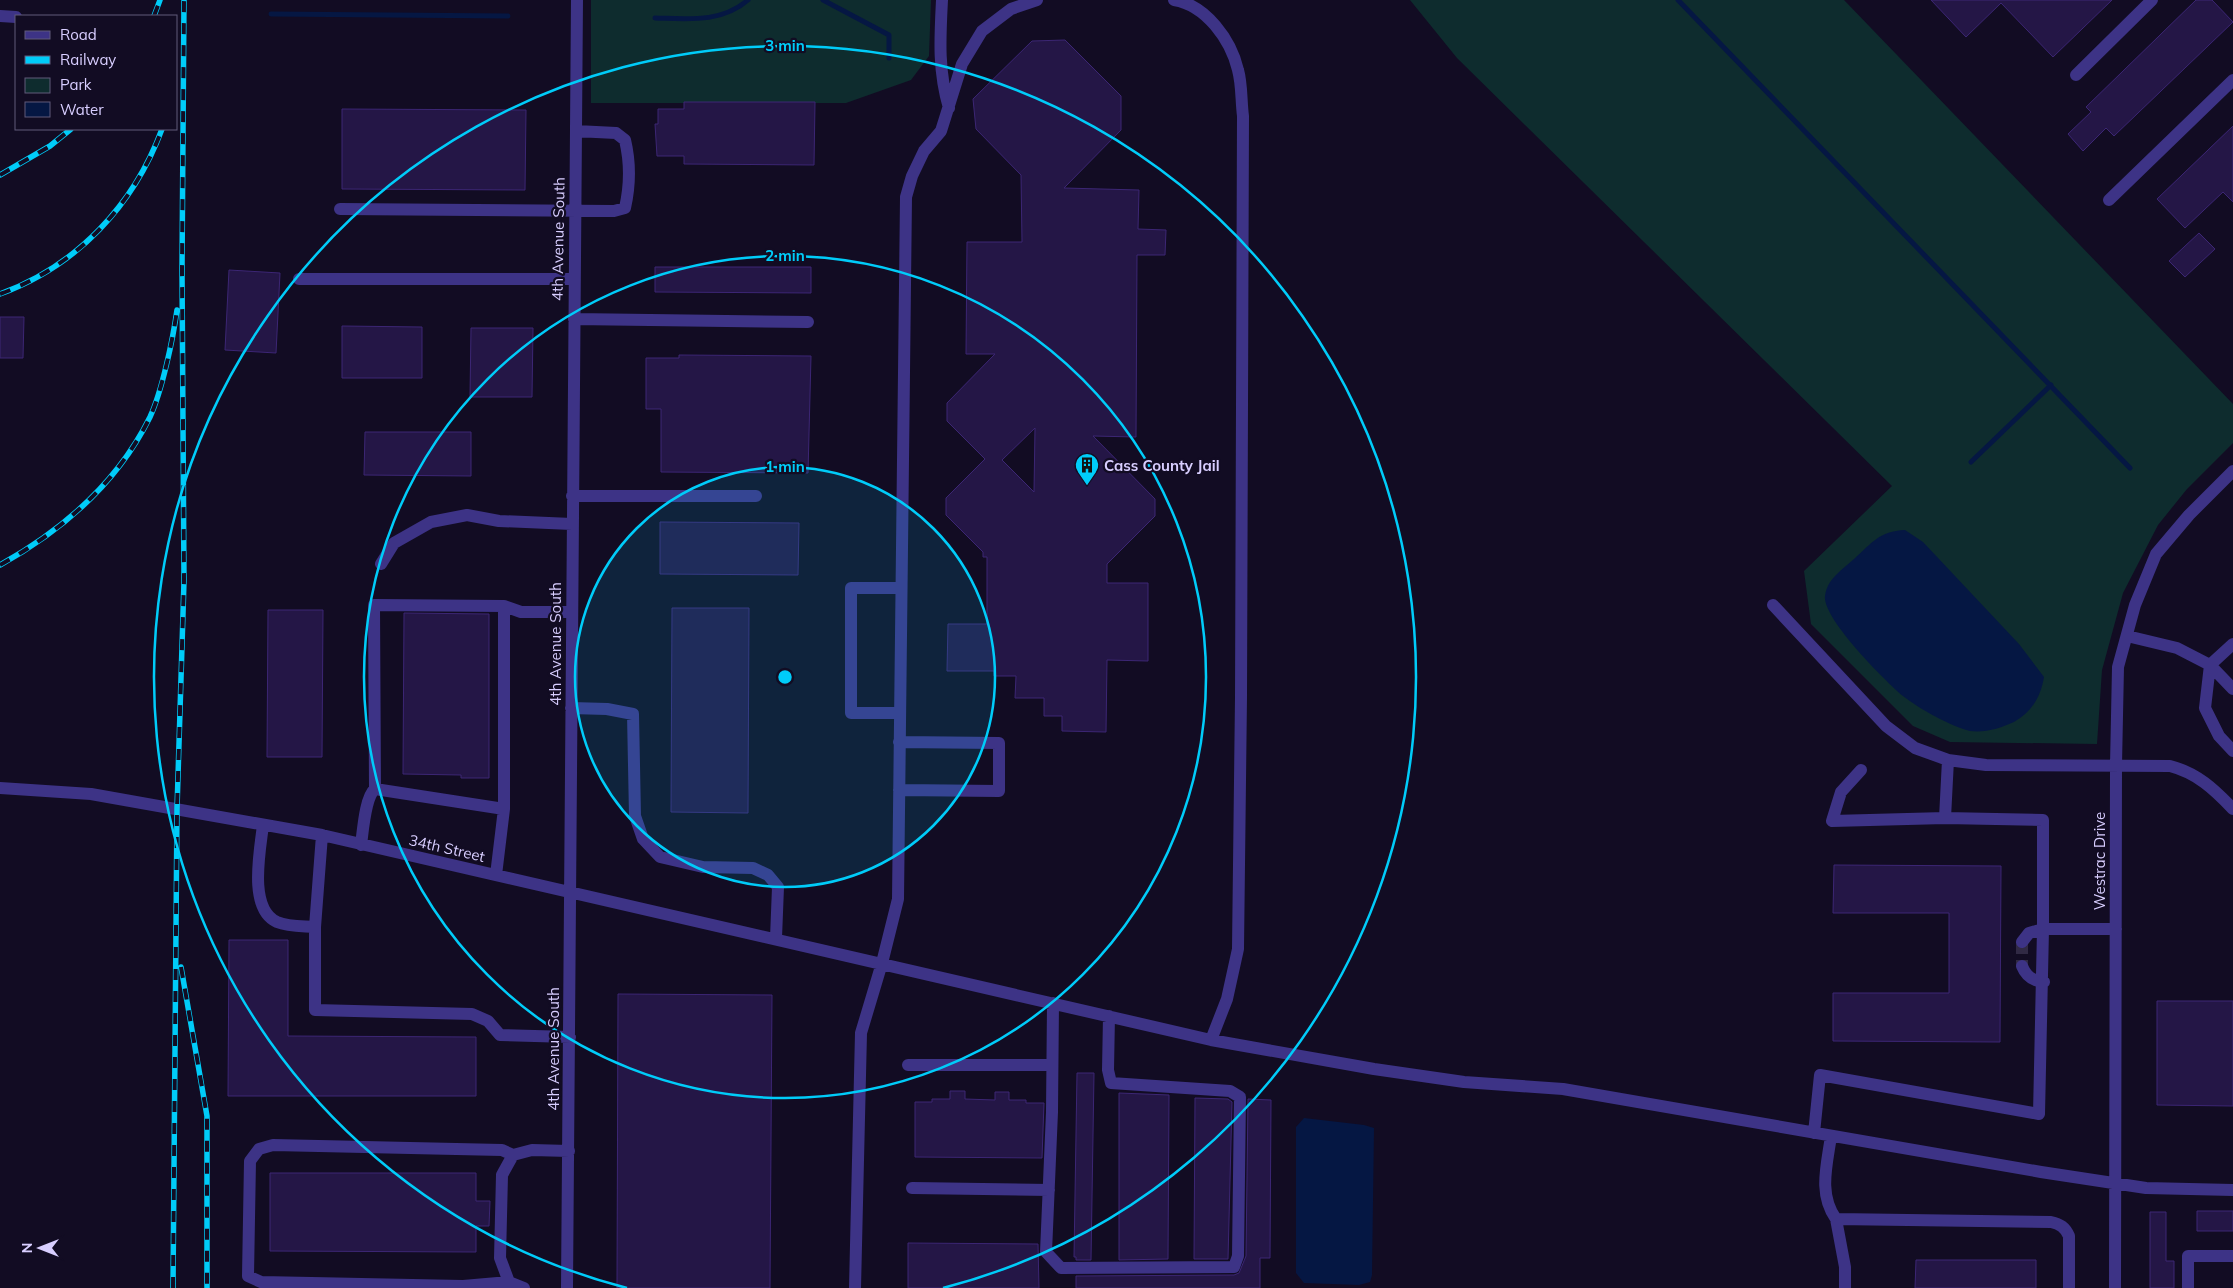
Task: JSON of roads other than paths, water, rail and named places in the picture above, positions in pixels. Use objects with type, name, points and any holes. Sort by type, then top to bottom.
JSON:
[{"type":"street","name":"4th Avenue South","points":[[567,1288],[577,0]]},
{"type":"street","points":[[942,0],[940,41],[942,82],[949,108]]},
{"type":"street","points":[[855,1288],[861,1032],[882,963],[898,898],[906,197],[912,176],[924,151],[941,132],[962,64],[982,31],[1010,9],[1037,0]]},
{"type":"street","points":[[1174,0],[1197,8],[1215,26],[1231,48],[1239,71],[1243,116],[1242,640],[1238,949],[1228,999],[1210,1040]]},
{"type":"street","points":[[2076,74],[2152,0]]},
{"type":"street","points":[[0,16],[15,17]]},
{"type":"street","points":[[2108,200],[2233,80]]},
{"type":"street","points":[[340,209],[614,211],[625,208],[628,195],[628,153],[625,140],[616,133],[576,131]]},
{"type":"street","points":[[299,279],[574,279]]},
{"type":"street","points":[[574,319],[808,322]]},
{"type":"street","name":"Westrac Drive","points":[[2115,1288],[2116,765],[2118,667],[2135,605],[2156,554],[2189,515],[2233,471]]},
{"type":"street","points":[[572,496],[756,496]]},
{"type":"street","points":[[381,564],[394,543],[431,522],[467,514],[499,520],[572,524]]},
{"type":"street","points":[[899,713],[850,713],[850,588],[901,588]]},
{"type":"street","points":[[361,845],[366,811],[372,792],[375,789],[374,605],[504,606],[521,612],[572,612]]},
{"type":"street","points":[[1773,605],[1886,726],[1915,748],[1948,760],[1986,765],[2170,766],[2185,770],[2211,788],[2233,808]]},
{"type":"street","points":[[496,875],[504,809],[504,606]]},
{"type":"street","points":[[2127,636],[2177,648],[2210,665],[2233,689]]},
{"type":"street","points":[[2233,644],[2210,665],[2205,708],[2218,736],[2233,751]]},
{"type":"street","points":[[571,708],[607,709],[633,714],[635,816],[643,839],[660,857],[703,867],[753,868],[768,875],[778,887],[776,938]]},
{"type":"street","points":[[899,742],[999,743],[999,791],[899,790]]},
{"type":"street","points":[[1945,818],[1948,760]]},
{"type":"street","points":[[1814,1133],[1820,1075],[2039,1114],[2044,982],[2043,820],[1945,818],[1832,821],[1841,792],[1861,770]]},
{"type":"street","name":"34th Street","points":[[0,788],[90,794],[322,835],[776,938],[1210,1040],[1374,1069],[1464,1082],[1563,1090],[2146,1188],[2233,1190]]},
{"type":"street","points":[[375,789],[504,809]]},
{"type":"street","points":[[263,825],[258,870],[259,893],[264,913],[276,922],[292,926],[315,927]]},
{"type":"street","points":[[322,835],[315,927],[314,1010],[472,1014],[488,1022],[500,1035],[570,1036]]},
{"type":"street","points":[[2022,942],[2029,933],[2043,929],[2116,929]]},
{"type":"street","points":[[2022,966],[2026,975],[2036,982],[2044,982]]},
{"type":"street","points":[[1053,1003],[1046,1252],[1061,1268],[1234,1267],[1238,1256],[1240,1097],[1230,1091],[1111,1083],[1108,1070],[1109,1016]]},
{"type":"street","points":[[908,1065],[1052,1065]]},
{"type":"street","points":[[1831,1136],[1825,1178],[1825,1194],[1828,1209],[1836,1219],[1845,1267],[1845,1288]]},
{"type":"street","points":[[524,1288],[509,1282],[463,1286],[261,1282],[254,1279],[248,1276],[250,1161],[259,1150],[273,1145],[502,1150],[513,1155],[532,1150],[569,1151]]},
{"type":"street","points":[[509,1282],[500,1258],[500,1230],[502,1175],[513,1155]]},
{"type":"street","points":[[912,1188],[1049,1190]]},
{"type":"street","points":[[1836,1219],[2051,1222],[2059,1224],[2066,1229],[2069,1236],[2069,1288]]},
{"type":"street","points":[[2188,1288],[2188,1256],[2233,1256]]},
{"type":"water","points":[[1905,530],[1923,542],[2019,644],[2044,677],[2041,691],[2035,703],[2014,722],[1993,729],[1970,731],[1954,726],[1926,711],[1909,701],[1883,677],[1856,649],[1833,619],[1825,596],[1832,580],[1876,539],[1882,535]]},
{"type":"water","points":[[1304,1118],[1364,1125],[1374,1128],[1372,1275],[1370,1282],[1359,1285],[1304,1283],[1296,1273],[1296,1127]]},
{"type":"waterway","points":[[655,18],[692,19],[716,16],[727,13],[748,0]]},
{"type":"waterway","points":[[823,0],[889,35],[889,58]]},
{"type":"waterway","points":[[1678,0],[2130,468]]},
{"type":"waterway","points":[[271,14],[508,16]]},
{"type":"waterway","points":[[1971,462],[2051,385]]},
{"type":"tunnel","points":[[2022,942],[2022,966]]},
{"type":"railway","points":[[154,15],[160,0]]},
{"type":"railway","points":[[173,1288],[177,809],[184,581],[182,270],[184,0]]},
{"type":"railway","points":[[0,175],[50,146],[70,130]]},
{"type":"railway","points":[[0,294],[28,282],[54,267],[78,250],[99,230],[136,183],[162,130]]},
{"type":"railway","points":[[0,565],[46,536],[67,520],[87,502],[122,463],[150,417],[159,393],[177,310]]},
{"type":"railway","points":[[181,967],[207,1116],[207,1288]]},
{"type":"place","name":"Cass County Jail","points":[[1087,486]]}]
